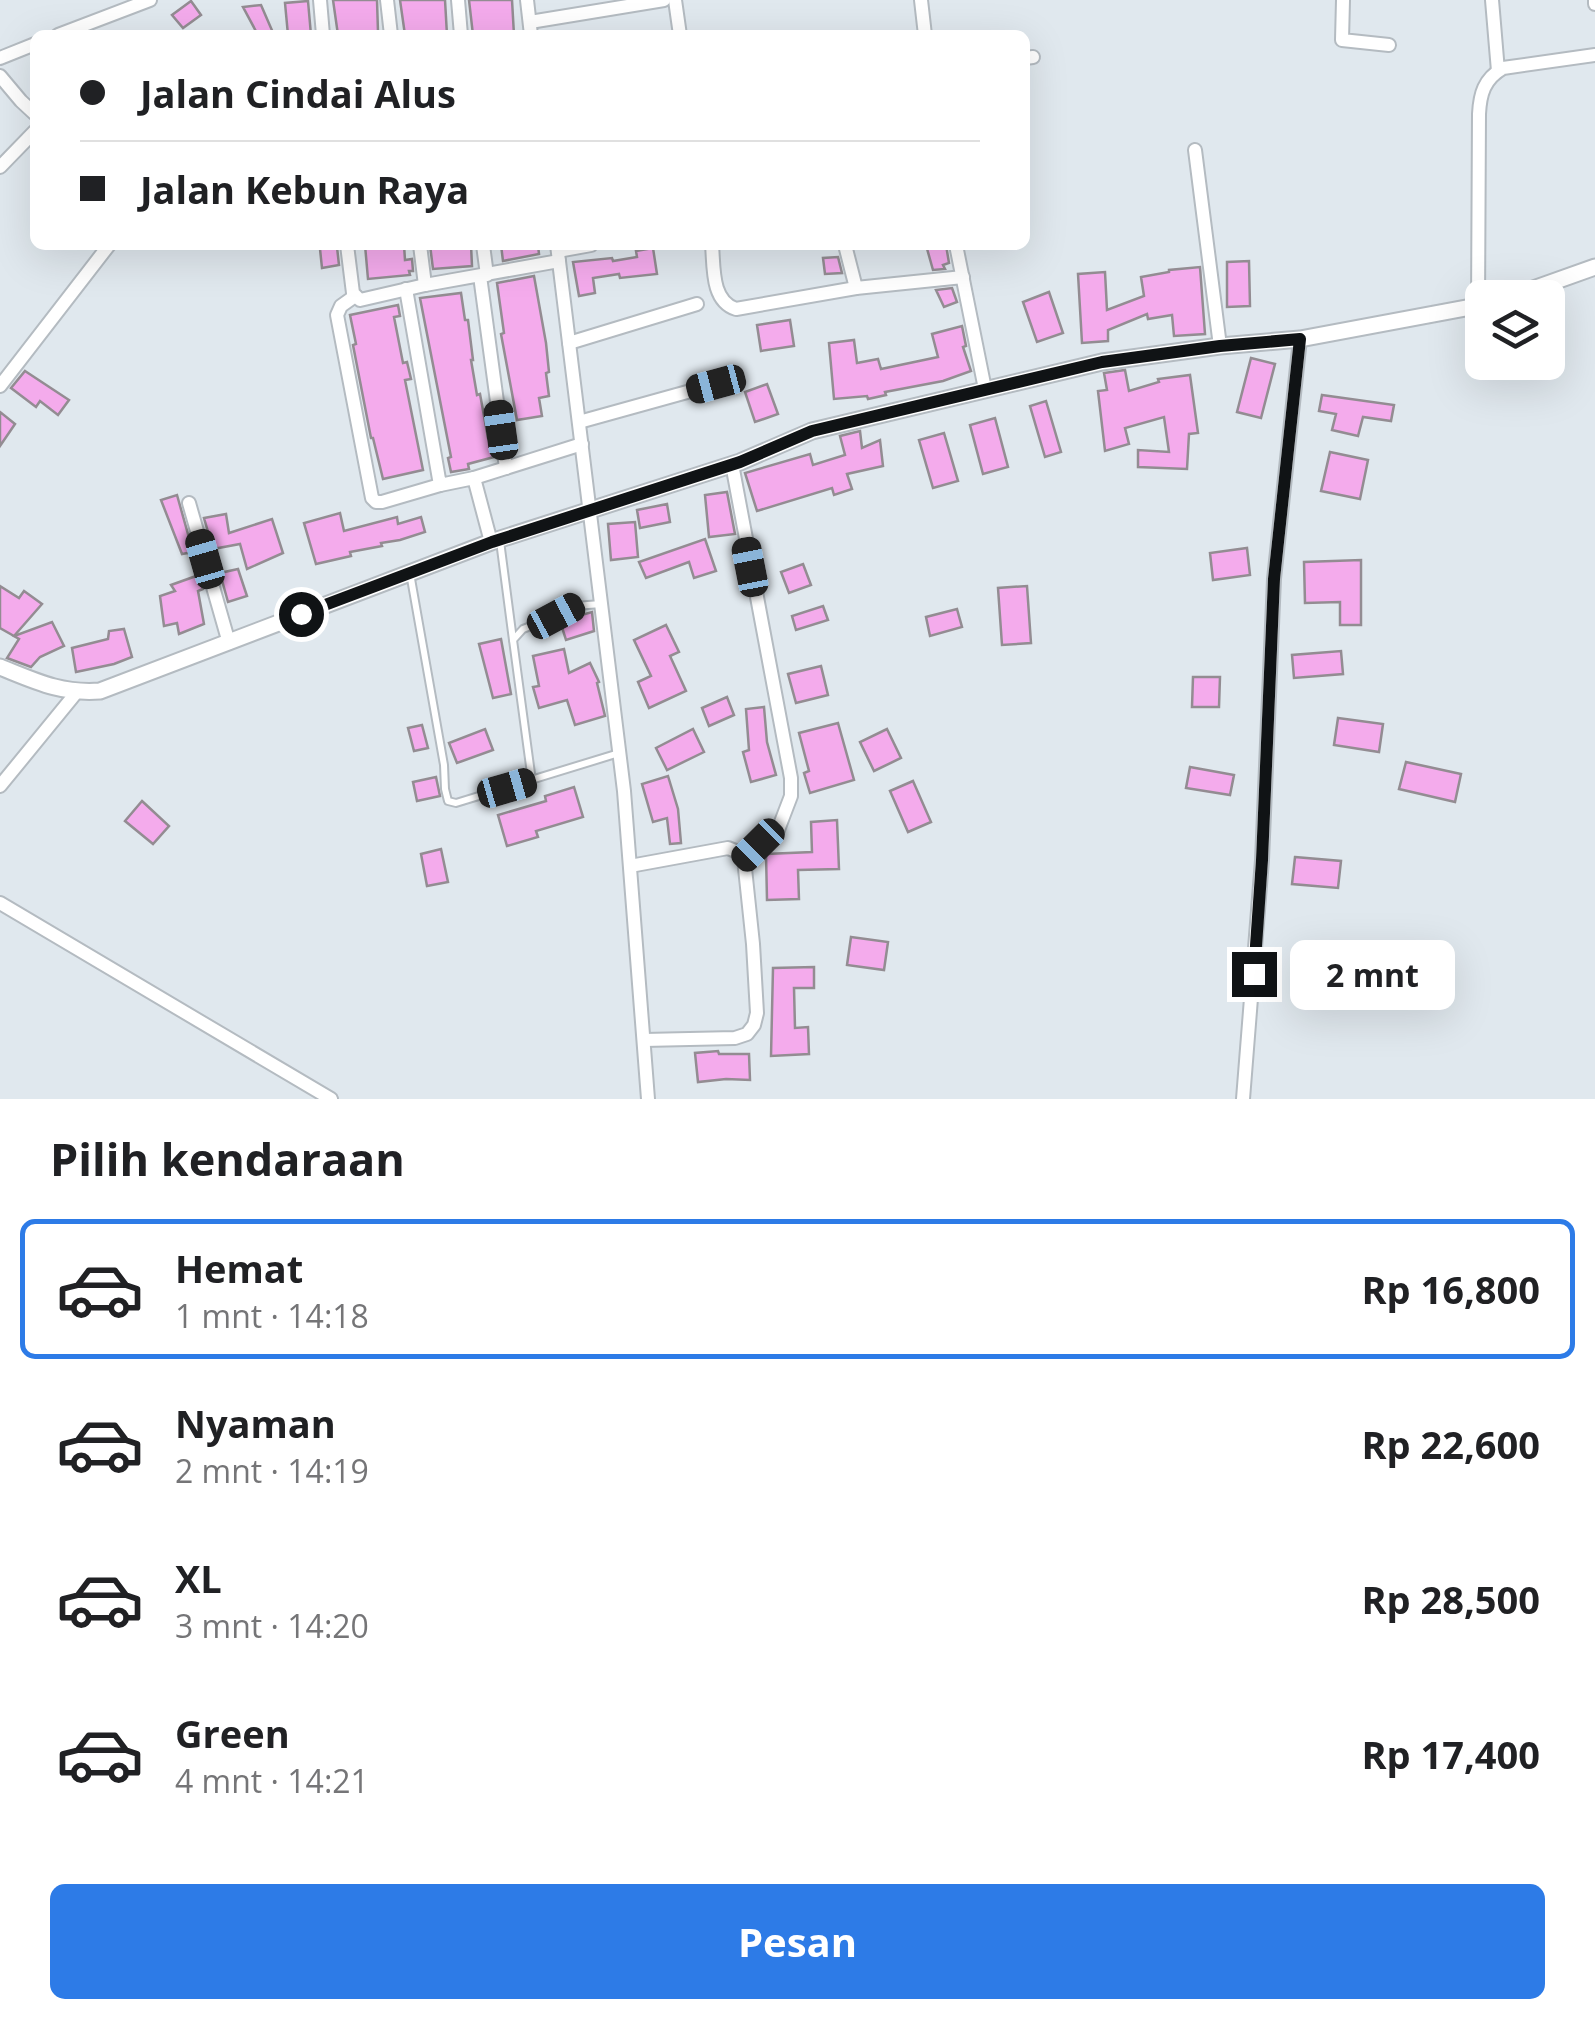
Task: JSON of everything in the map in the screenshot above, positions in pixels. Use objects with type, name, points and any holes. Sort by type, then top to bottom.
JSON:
[{"type":"street","points":[[71,30],[150,0]]},
{"type":"street","points":[[320,0],[323,30]]},
{"type":"street","points":[[387,0],[390,30]]},
{"type":"street","points":[[458,0],[461,30]]},
{"type":"street","points":[[527,0],[530,28],[664,0]]},
{"type":"street","points":[[674,0],[679,30]]},
{"type":"street","points":[[921,0],[924,30]]},
{"type":"street","points":[[1344,0],[1342,40],[1388,45]]},
{"type":"street","points":[[1492,0],[1498,71]]},
{"type":"street","points":[[0,58],[30,46]]},
{"type":"street","points":[[1480,280],[1480,102],[1487,81],[1498,71],[1595,55]]},
{"type":"street","points":[[0,76],[30,109]]},
{"type":"street","points":[[0,167],[30,137]]},
{"type":"street","points":[[1194,150],[1220,346]]},
{"type":"street","points":[[0,386],[105,250]]},
{"type":"street","points":[[348,250],[355,296],[360,300],[483,276],[558,252],[620,753],[648,1099]]},
{"type":"street","points":[[421,250],[425,285]]},
{"type":"street","points":[[483,250],[506,468]]},
{"type":"street","points":[[713,250],[719,296],[726,306],[736,309],[856,288],[963,276]]},
{"type":"street","points":[[846,250],[856,288]]},
{"type":"street","points":[[957,250],[985,389]]},
{"type":"street","points":[[1559,280],[1595,267]]},
{"type":"street","points":[[406,289],[440,485]]},
{"type":"street","points":[[355,296],[341,306],[337,315],[372,498],[376,502],[474,478],[582,444]]},
{"type":"street","points":[[569,343],[697,304]]},
{"type":"street","points":[[0,667],[76,693],[100,692],[410,572],[732,464],[812,431],[1102,362],[1300,339],[1465,309]]},
{"type":"street","points":[[1243,1099],[1262,860],[1274,579],[1300,339]]},
{"type":"street","points":[[579,422],[716,384]]},
{"type":"street","points":[[732,464],[791,778],[791,796],[778,830],[744,859]]},
{"type":"street","points":[[474,478],[496,541]]},
{"type":"street","points":[[190,503],[228,643]]},
{"type":"street","points":[[0,786],[76,693]]},
{"type":"street","points":[[630,866],[728,848],[738,852],[744,859],[753,944],[757,1013],[747,1034],[736,1038],[644,1040]]},
{"type":"street","points":[[0,902],[331,1099]]},
{"type":"lane","points":[[496,541],[532,780]]},
{"type":"lane","points":[[410,572],[448,801],[456,803],[620,753]]},
{"type":"lane","points":[[513,640],[523,629],[575,606],[602,604]]},
{"type":"building","points":[[333,0],[377,0],[378,30],[337,30]]},
{"type":"building","points":[[400,0],[445,0],[447,30],[404,30]]},
{"type":"building","points":[[469,0],[512,0],[514,30],[472,30]]},
{"type":"building","points":[[191,1],[201,15],[183,28],[172,15]]},
{"type":"building","points":[[308,1],[311,30],[288,30],[285,3]]},
{"type":"building","points":[[261,5],[272,30],[255,30],[243,7]]},
{"type":"building","points":[[320,250],[337,250],[339,265],[322,268]]},
{"type":"building","points":[[365,250],[404,250],[405,260],[412,259],[410,275],[368,279]]},
{"type":"building","points":[[431,250],[471,250],[472,266],[433,269]]},
{"type":"building","points":[[502,250],[539,250],[539,254],[503,261]]},
{"type":"building","points":[[653,250],[657,274],[593,278],[595,293],[579,296],[573,262],[637,257],[636,251]]},
{"type":"building","points":[[927,250],[947,250],[949,263],[943,265],[945,269],[933,270]]},
{"type":"building","points":[[838,257],[842,273],[825,274],[823,258]]},
{"type":"building","points":[[1249,261],[1250,306],[1227,307],[1227,262]]},
{"type":"building","points":[[1200,267],[1205,334],[1174,336],[1172,315],[1148,319],[1147,314],[1108,330],[1108,341],[1082,343],[1078,274],[1105,272],[1107,310],[1144,296],[1141,277]]},
{"type":"building","points":[[534,276],[546,343],[549,396],[539,398],[542,416],[517,420],[501,334],[504,333],[497,283]]},
{"type":"building","points":[[952,288],[957,302],[944,307],[936,290]]},
{"type":"building","points":[[1049,292],[1063,333],[1037,342],[1023,302]]},
{"type":"building","points":[[461,293],[477,395],[480,394],[488,438],[492,437],[494,457],[468,464],[469,469],[451,472],[420,298]]},
{"type":"building","points":[[398,305],[400,316],[394,317],[403,363],[407,362],[411,379],[405,380],[423,470],[383,479],[371,438],[350,315]]},
{"type":"building","points":[[790,320],[794,346],[761,351],[757,325]]},
{"type":"building","points":[[962,326],[966,346],[963,347],[971,371],[868,399],[834,399],[829,343],[854,340],[857,363],[878,359],[881,369],[938,357],[932,334]]},
{"type":"building","points":[[1251,358],[1275,364],[1261,418],[1237,412]]},
{"type":"building","points":[[1125,370],[1129,391],[1159,382],[1158,379],[1190,375],[1198,433],[1189,434],[1187,469],[1138,467],[1138,450],[1169,452],[1164,417],[1125,428],[1129,444],[1105,451],[1098,391],[1107,390],[1104,373]]},
{"type":"building","points":[[25,371],[69,400],[58,415],[40,401],[36,407],[11,388]]},
{"type":"building","points":[[767,384],[778,414],[755,422],[745,392]]},
{"type":"building","points":[[1322,395],[1394,405],[1391,421],[1363,417],[1358,436],[1332,430],[1336,414],[1319,411]]},
{"type":"building","points":[[1046,401],[1061,452],[1045,457],[1030,406]]},
{"type":"building","points":[[0,412],[15,424],[0,446]]},
{"type":"building","points":[[995,418],[1008,467],[983,474],[970,425]]},
{"type":"building","points":[[860,431],[862,448],[880,440],[883,466],[847,474],[852,489],[834,495],[832,488],[757,511],[745,473],[810,454],[813,465],[845,455],[840,436]]},
{"type":"building","points":[[944,433],[958,481],[933,488],[919,440]]},
{"type":"building","points":[[1330,452],[1368,460],[1360,499],[1321,491]]},
{"type":"building","points":[[727,492],[735,534],[709,537],[705,495]]},
{"type":"building","points":[[177,495],[193,552],[182,554],[161,500]]},
{"type":"building","points":[[667,504],[670,522],[640,528],[637,510]]},
{"type":"building","points":[[340,513],[344,531],[397,517],[398,524],[421,517],[425,532],[316,564],[304,523]]},
{"type":"building","points":[[226,514],[229,533],[272,519],[283,553],[247,569],[240,544],[213,549],[204,518]]},
{"type":"building","points":[[635,522],[638,557],[611,560],[608,524]]},
{"type":"building","points":[[705,539],[716,571],[694,578],[689,562],[646,578],[639,562]]},
{"type":"building","points":[[1247,548],[1250,575],[1213,580],[1210,553]]},
{"type":"building","points":[[1361,560],[1361,625],[1340,625],[1340,602],[1305,603],[1304,562]]},
{"type":"building","points":[[803,564],[811,585],[789,593],[781,572]]},
{"type":"building","points":[[238,569],[247,596],[228,602],[220,573]]},
{"type":"building","points":[[199,575],[204,624],[179,634],[177,623],[164,626],[160,596],[175,591],[171,585]]},
{"type":"building","points":[[0,586],[19,598],[24,591],[42,604],[14,636],[0,628]]},
{"type":"building","points":[[1027,586],[1031,643],[1002,645],[998,588]]},
{"type":"building","points":[[823,606],[828,620],[796,630],[792,616]]},
{"type":"building","points":[[957,609],[962,627],[930,636],[926,617]]},
{"type":"building","points":[[592,612],[594,631],[566,640],[560,621]]},
{"type":"building","points":[[52,622],[64,646],[40,657],[31,667],[7,658],[19,639],[14,636]]},
{"type":"building","points":[[666,625],[679,652],[670,656],[686,691],[649,708],[638,682],[651,676],[634,640]]},
{"type":"building","points":[[124,629],[132,657],[76,672],[72,648],[108,639],[109,631]]},
{"type":"building","points":[[501,639],[511,694],[493,698],[479,644]]},
{"type":"building","points":[[564,649],[569,673],[590,663],[599,682],[605,716],[575,725],[567,700],[539,708],[533,687],[539,686],[533,656]]},
{"type":"building","points":[[1341,651],[1343,674],[1294,678],[1292,655]]},
{"type":"building","points":[[821,666],[828,695],[796,703],[788,674]]},
{"type":"building","points":[[1193,677],[1220,677],[1219,707],[1192,707]]},
{"type":"building","points":[[727,697],[734,715],[709,726],[702,708]]},
{"type":"building","points":[[764,707],[767,742],[776,775],[751,782],[743,752],[749,750],[746,709]]},
{"type":"building","points":[[1338,718],[1383,724],[1379,752],[1334,745]]},
{"type":"building","points":[[838,723],[854,780],[810,793],[799,733]]},
{"type":"building","points":[[422,725],[428,748],[414,751],[408,728]]},
{"type":"building","points":[[485,729],[493,750],[457,763],[449,743]]},
{"type":"building","points":[[693,729],[704,752],[667,770],[656,748]]},
{"type":"building","points":[[887,729],[901,758],[874,771],[860,742]]},
{"type":"building","points":[[1406,762],[1461,774],[1455,802],[1399,789]]},
{"type":"building","points":[[1190,767],[1234,775],[1230,795],[1186,788]]},
{"type":"building","points":[[668,776],[678,809],[681,843],[670,844],[667,818],[653,822],[642,784]]},
{"type":"building","points":[[436,777],[440,796],[417,801],[413,782]]},
{"type":"building","points":[[913,781],[931,822],[908,832],[890,791]]},
{"type":"building","points":[[574,787],[583,817],[536,831],[538,837],[507,846],[498,815],[546,801],[545,796]]},
{"type":"building","points":[[142,801],[169,826],[153,844],[125,821]]},
{"type":"building","points":[[837,820],[839,869],[798,870],[799,899],[767,900],[766,854],[812,852],[811,822]]},
{"type":"building","points":[[441,849],[448,882],[427,886],[421,854]]},
{"type":"building","points":[[1295,857],[1341,861],[1338,888],[1292,884]]},
{"type":"building","points":[[851,937],[888,942],[884,970],[847,965]]},
{"type":"building","points":[[814,967],[814,988],[794,988],[795,1028],[808,1027],[809,1054],[771,1056],[773,968]]},
{"type":"building","points":[[695,1053],[749,1054],[750,1080],[698,1082]]},
{"type":"route","points":[[301,614],[492,542],[740,462],[812,431],[1102,362],[1300,339],[1274,579],[1254,974]]}]
